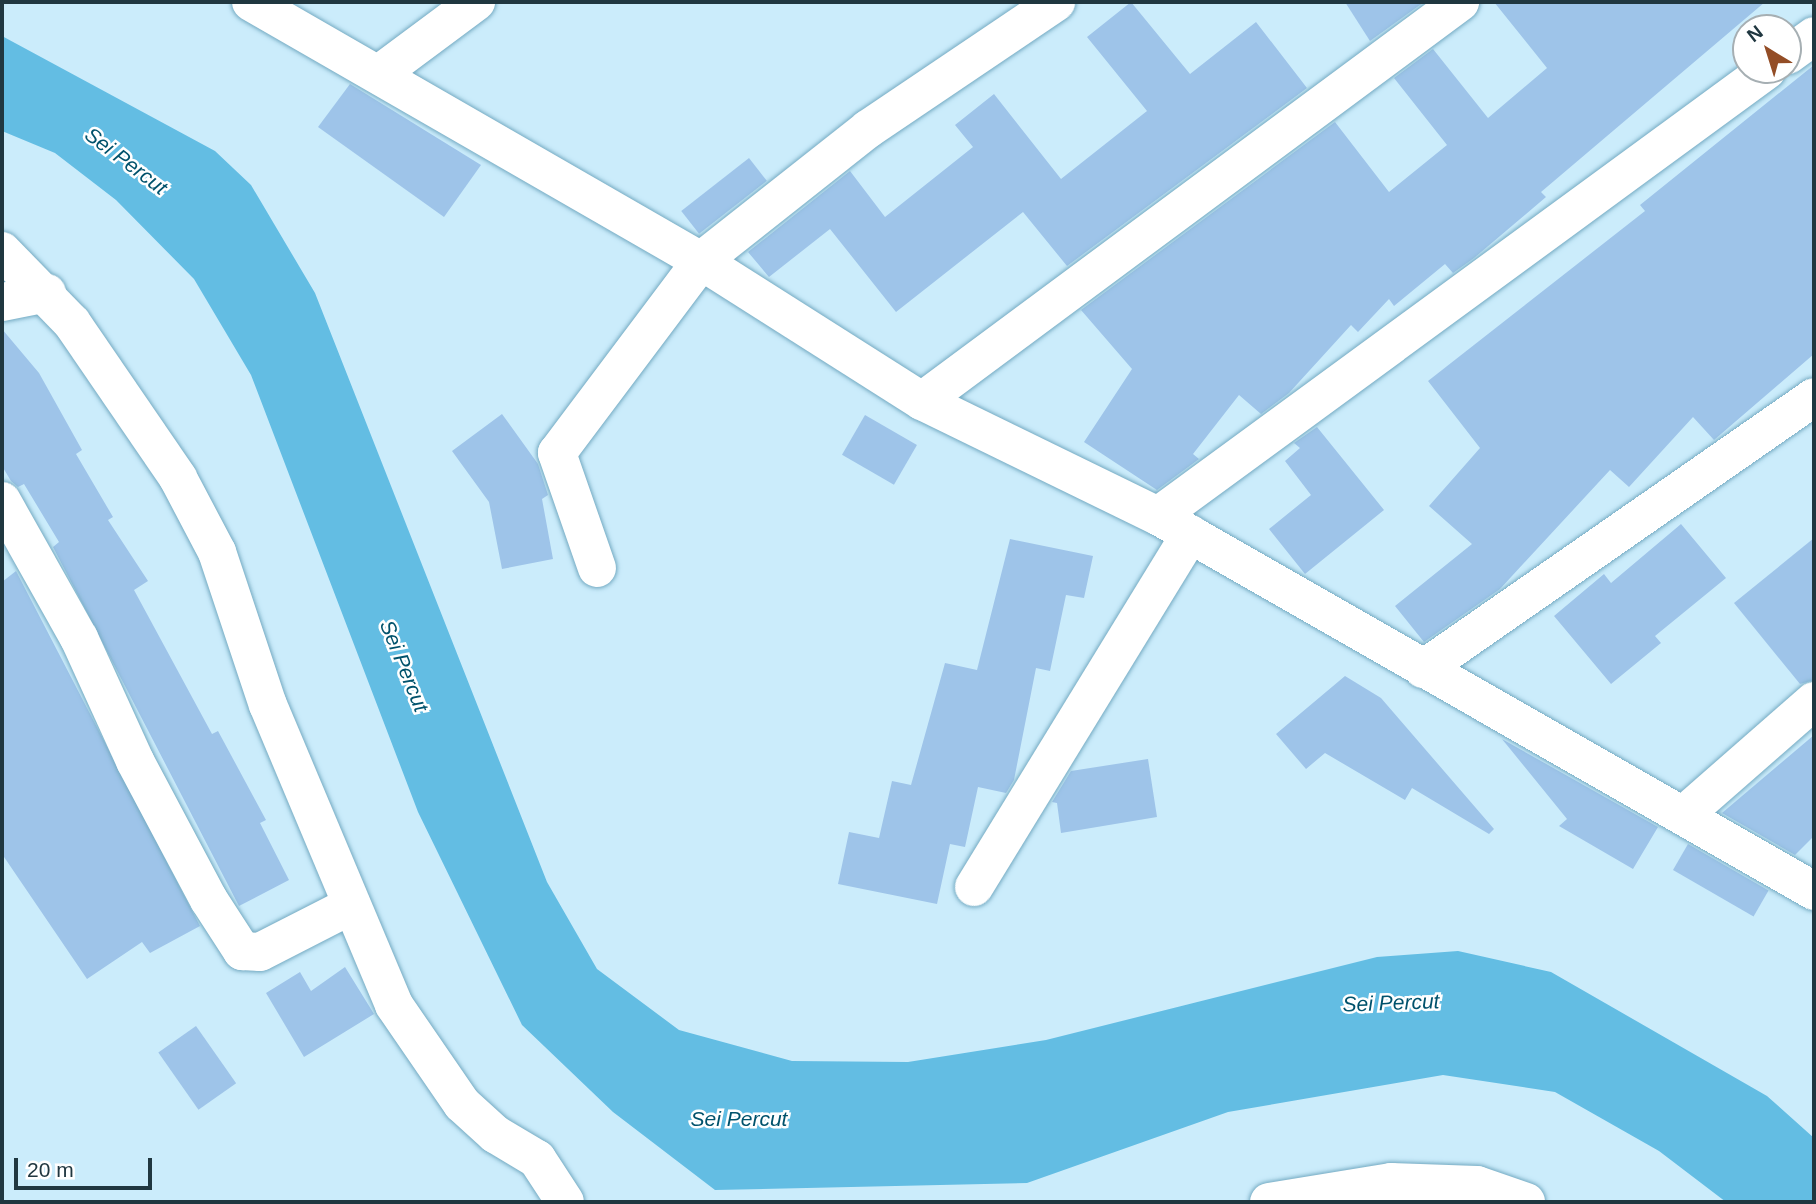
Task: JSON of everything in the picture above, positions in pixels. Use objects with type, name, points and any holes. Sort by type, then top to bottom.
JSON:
[{"type":"street","points":[[251,2],[701,261],[922,401],[1158,516],[1423,669],[1686,813],[1814,891]]},
{"type":"street","points":[[379,75],[475,2]]},
{"type":"street","points":[[597,568],[557,453],[701,261],[868,130],[1056,2]]},
{"type":"street","points":[[922,401],[1460,2]]},
{"type":"street","points":[[1158,516],[1748,84]]},
{"type":"street","points":[[2,251],[47,293],[178,478],[217,552],[268,705],[394,1005],[424,1054],[462,1104],[495,1134],[537,1159],[565,1202]]},
{"type":"street","points":[[2,302],[47,293]]},
{"type":"street","points":[[1423,669],[1814,397]]},
{"type":"street","points":[[2,501],[79,638],[135,761],[209,900],[242,951],[260,952],[352,905]]},
{"type":"street","points":[[974,887],[1190,534]]},
{"type":"street","points":[[1686,813],[1814,701]]},
{"type":"street","points":[[1269,1202],[1391,1182],[1478,1185],[1526,1202]]},
{"type":"water","name":"Sei Percut","points":[[2,36],[215,151],[251,185],[315,293],[547,882],[597,969],[679,1030],[792,1061],[908,1062],[1046,1040],[1377,957],[1458,951],[1551,972],[1767,1096],[1814,1138],[1814,1202],[1726,1202],[1659,1151],[1555,1092],[1443,1075],[1228,1112],[1027,1183],[715,1190],[613,1112],[522,1025],[418,812],[251,375],[194,279],[116,200],[55,153],[2,131]]},
{"type":"building","points":[[1131,2],[1190,74],[1256,22],[1307,88],[1067,266],[1023,212],[896,312],[830,229],[769,277],[748,252],[850,171],[885,217],[973,147],[955,125],[994,94],[1061,179],[1147,111],[1087,37]]},
{"type":"building","points":[[1345,2],[1424,2],[1370,41]]},
{"type":"building","points":[[1494,2],[1765,2],[1751,14],[1732,14],[1732,30],[1541,192],[1546,197],[1474,258],[1453,273],[1445,264],[1394,306],[1389,299],[1358,332],[1351,325],[1289,393],[1261,414],[1239,395],[1193,454],[1199,459],[1157,490],[1084,442],[1132,369],[1081,310],[1335,122],[1389,192],[1447,145],[1394,78],[1433,49],[1488,118],[1547,68]]},
{"type":"building","points":[[1814,65],[1814,354],[1714,440],[1693,417],[1629,487],[1610,470],[1500,589],[1424,642],[1395,606],[1472,544],[1429,506],[1480,448],[1428,381],[1645,211],[1640,205],[1790,84],[1802,84],[1802,75]]},
{"type":"building","points":[[350,84],[481,165],[444,217],[318,127]]},
{"type":"building","points":[[749,158],[767,181],[699,234],[681,211]]},
{"type":"building","points":[[2,329],[39,373],[82,450],[76,454],[113,517],[108,520],[148,581],[134,590],[212,734],[218,731],[266,820],[260,823],[289,880],[239,906],[53,547],[59,542],[24,484],[18,487],[2,466]]},
{"type":"building","points":[[502,414],[538,464],[548,495],[542,499],[553,559],[502,569],[489,502],[452,451]]},
{"type":"building","points":[[865,415],[917,445],[894,485],[842,455]]},
{"type":"building","points":[[1317,427],[1384,510],[1305,574],[1269,529],[1311,495],[1285,461],[1300,448],[1294,443]]},
{"type":"building","points":[[1681,524],[1726,578],[1655,636],[1661,643],[1611,684],[1554,616],[1604,574],[1611,583]]},
{"type":"building","points":[[1814,538],[1814,680],[1800,684],[1734,603]]},
{"type":"building","points":[[1010,539],[1093,556],[1084,598],[1066,595],[1050,671],[1036,668],[1014,780],[1006,793],[978,787],[965,847],[950,844],[937,904],[838,884],[849,832],[879,838],[892,781],[911,785],[945,663],[977,670]]},
{"type":"building","points":[[16,571],[200,926],[150,953],[142,942],[87,979],[2,854],[2,582]]},
{"type":"building","points":[[1345,676],[1381,698],[1494,829],[1489,834],[1412,788],[1405,800],[1325,753],[1306,769],[1276,734]]},
{"type":"building","points":[[1814,735],[1814,836],[1795,855],[1722,813]]},
{"type":"building","points":[[1502,739],[1658,827],[1633,869],[1559,826],[1567,819]]},
{"type":"building","points":[[1148,759],[1157,817],[1061,833],[1057,803],[1052,802],[1071,771]]},
{"type":"building","points":[[1688,844],[1769,890],[1754,916],[1673,870]]},
{"type":"building","points":[[345,967],[374,1014],[304,1057],[266,993],[300,972],[311,991]]},
{"type":"building","points":[[196,1026],[236,1083],[198,1110],[158,1052]]}]
